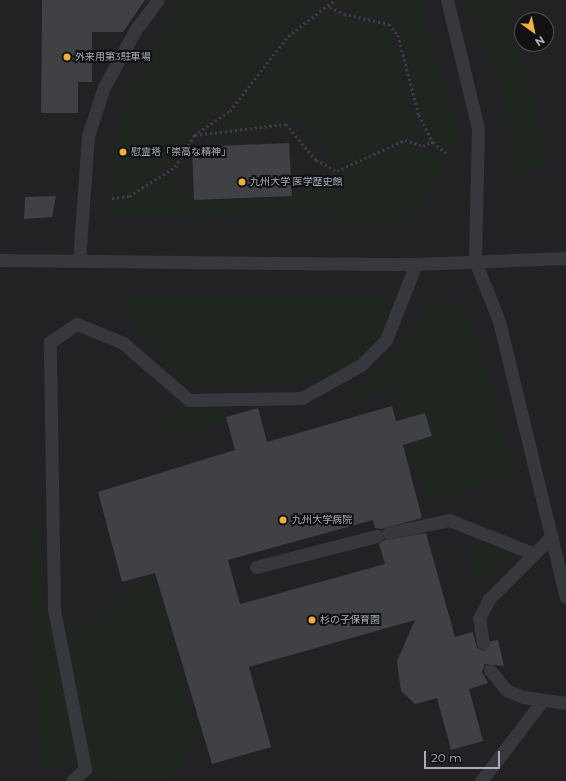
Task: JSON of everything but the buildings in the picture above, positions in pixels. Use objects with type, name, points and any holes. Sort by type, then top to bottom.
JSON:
[{"type":"lane","points":[[79,261],[88,136],[104,87],[136,29],[158,0]]},
{"type":"lane","points":[[447,0],[478,128],[475,261],[499,320],[566,597]]},
{"type":"lane","points":[[0,260],[416,264],[566,258]]},
{"type":"lane","points":[[72,781],[85,769],[54,609],[50,342],[77,324],[90,329],[123,343],[189,400],[302,398],[361,365],[386,340],[416,264]]},
{"type":"lane","points":[[256,567],[382,535],[449,520],[532,553]]},
{"type":"lane","points":[[483,643],[479,618],[486,605],[532,553],[552,536]]},
{"type":"lane","points":[[490,670],[506,690],[544,700],[566,703]]},
{"type":"lane","points":[[481,781],[544,700]]},
{"type":"path","points":[[112,198],[128,196],[175,167],[194,135],[230,111],[288,36],[330,7],[336,0]]},
{"type":"path","points":[[330,7],[344,14],[388,24],[398,35],[419,115],[432,144],[446,153]]},
{"type":"path","points":[[194,135],[286,124],[316,160],[337,171],[405,140],[423,146],[432,144]]},
{"type":"shaded area","points":[[0,0],[566,0],[566,781],[0,781]]},
{"type":"shaded area","points":[[183,0],[330,0],[290,27],[220,112],[186,137],[173,161],[139,187],[121,195],[112,193],[119,112],[157,35]]},
{"type":"shaded area","points":[[343,0],[419,0],[459,136],[453,153],[442,147],[425,122],[398,26],[388,18],[340,7]]},
{"type":"shaded area","points":[[465,0],[505,0],[514,33],[514,52],[519,52],[549,161],[510,177],[510,135],[501,83]]},
{"type":"shaded area","points":[[333,13],[353,21],[372,22],[390,31],[417,125],[427,142],[405,136],[336,168],[324,145],[289,110],[284,120],[266,131],[204,144],[237,109],[288,40]]},
{"type":"shaded area","points":[[405,144],[439,157],[445,166],[419,212],[406,221],[112,216],[112,204],[171,176],[191,197],[251,203],[299,193],[320,177],[337,174]]},
{"type":"shaded area","points":[[123,295],[385,297],[388,322],[359,360],[328,374],[300,381],[216,388],[184,383],[158,357],[162,354],[138,332],[125,313]]},
{"type":"shaded area","points":[[438,299],[460,305],[470,321],[516,476],[426,502],[393,389],[326,407],[374,374],[412,330],[428,304]]},
{"type":"shaded area","points":[[187,406],[226,412],[228,422],[167,439],[160,429],[164,415]]},
{"type":"shaded area","points":[[28,528],[41,528],[44,610],[56,626],[91,627],[135,586],[152,577],[200,742],[166,780],[107,781],[80,766],[40,766]]},
{"type":"shaded area","points":[[480,542],[509,553],[508,559],[477,590],[468,564],[471,550]]},
{"type":"place","name":"外来用第3駐車場","points":[[67,57]]},
{"type":"place","name":"慰霊塔「崇高な精神」","points":[[123,152]]},
{"type":"place","name":"九州大学 医学歴史館","points":[[242,182]]},
{"type":"place","name":"九州大学病院","points":[[283,520]]},
{"type":"place","name":"杉の子保育園","points":[[312,620]]}]
